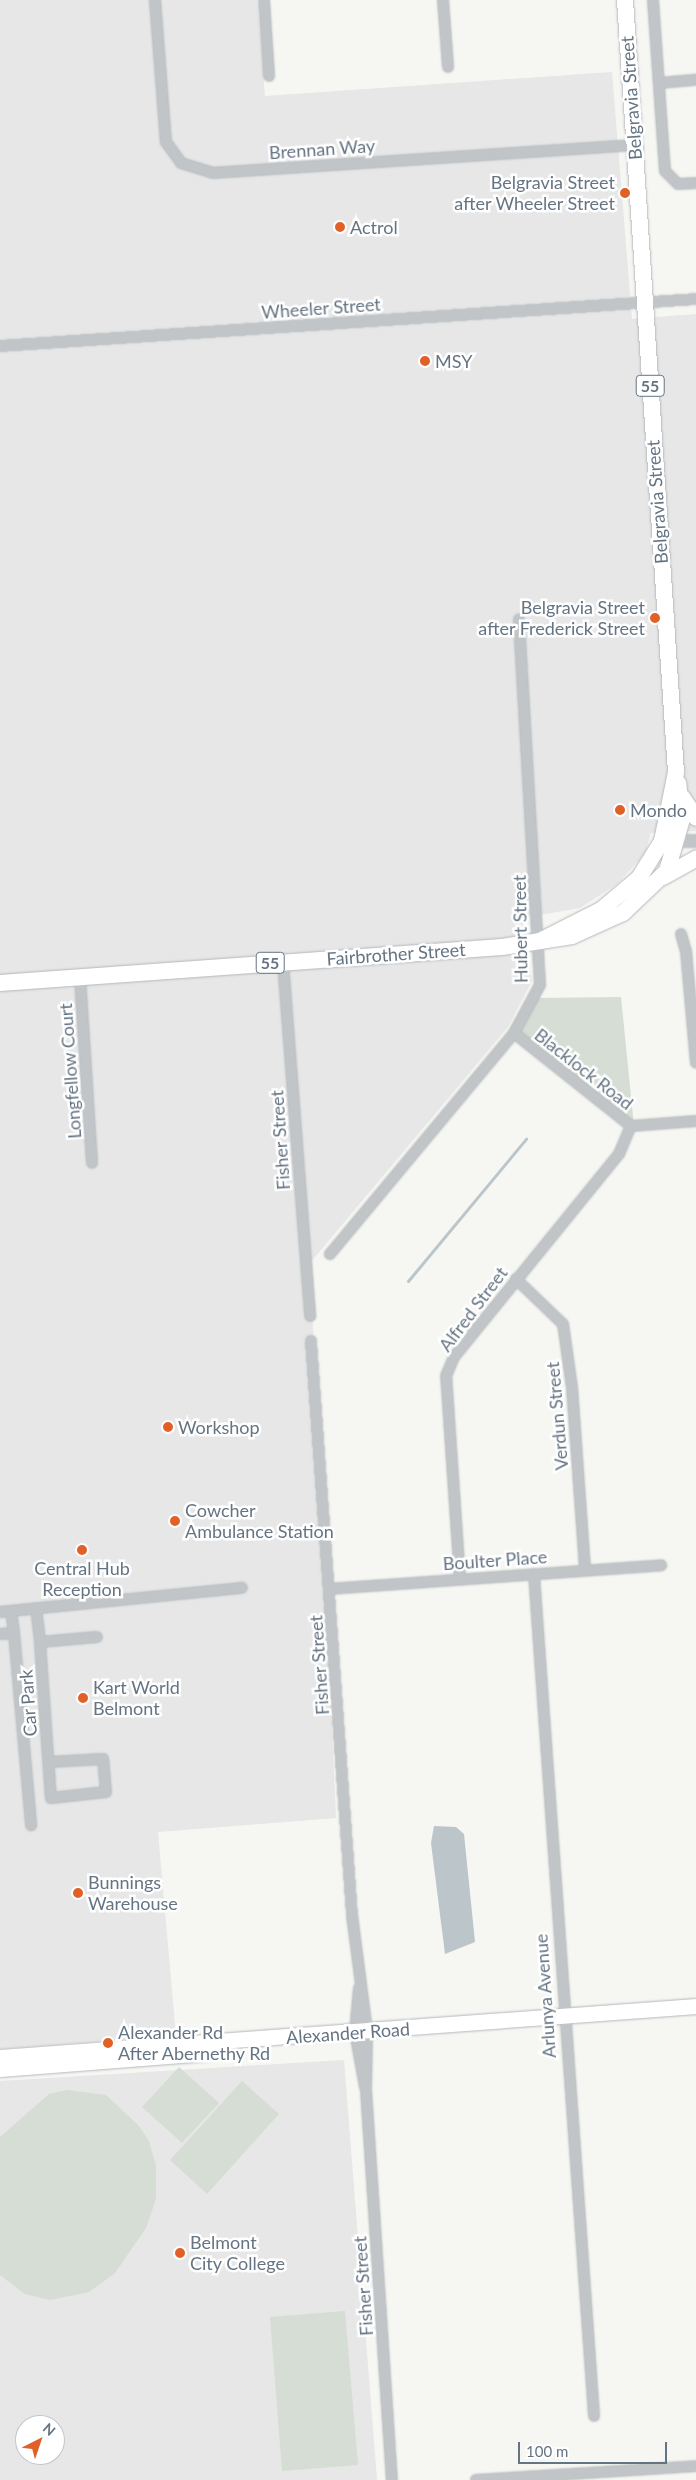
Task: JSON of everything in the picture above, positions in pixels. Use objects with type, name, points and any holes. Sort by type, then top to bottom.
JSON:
[{"type":"main road","name":"Belgravia Street","points":[[540,941],[621,896],[640,878],[662,841],[676,772],[625,0]]},
{"type":"main road","name":"Fairbrother Street","points":[[0,983],[540,941],[596,927],[637,903],[662,877],[679,841],[680,793],[676,772]]},
{"type":"main road","points":[[680,793],[696,818]]},
{"type":"main road","points":[[662,877],[696,859]]},
{"type":"main road","name":"Alexander Road","points":[[563,2022],[696,2006]]},
{"type":"main road","name":"Alexander Road","points":[[0,2057],[563,2022],[696,2017]]},
{"type":"main road","name":"Alexander Road","points":[[0,2069],[361,2036]]},
{"type":"street","name":"Brennan Way","points":[[155,0],[166,142],[181,163],[213,173],[634,144]]},
{"type":"street","points":[[264,0],[270,76]]},
{"type":"street","points":[[443,0],[448,66]]},
{"type":"street","points":[[653,0],[665,171],[678,184],[696,183]]},
{"type":"street","points":[[659,83],[696,80]]},
{"type":"street","name":"Wheeler Street","points":[[0,346],[696,299]]},
{"type":"street","name":"Hubert Street","points":[[330,1254],[514,1033],[540,985],[540,941],[519,620]]},
{"type":"street","points":[[662,841],[696,841]]},
{"type":"street","points":[[680,934],[686,951],[696,1063]]},
{"type":"street","name":"Fisher Street","points":[[283,962],[310,1316]]},
{"type":"street","name":"Longfellow Court","points":[[80,977],[92,1163]]},
{"type":"street","name":"Blacklock Road","points":[[514,1033],[631,1126],[696,1122]]},
{"type":"street","name":"Alfred Street","points":[[460,1579],[446,1376],[454,1357],[619,1154],[631,1126]]},
{"type":"street","name":"Verdun Street","points":[[516,1279],[563,1324],[572,1387],[585,1570]]},
{"type":"street","name":"Fisher Street","points":[[311,1341],[359,1988],[392,2480]]},
{"type":"street","name":"Boulter Place","points":[[330,1589],[661,1565]]},
{"type":"street","name":"Arlunya Avenue","points":[[534,1574],[563,2022],[594,2416]]},
{"type":"street","points":[[0,1612],[242,1588]]},
{"type":"street","name":"Car Park","points":[[36,1608],[51,1798],[106,1792],[103,1759],[49,1762]]},
{"type":"street","points":[[11,1611],[31,1825]]},
{"type":"street","points":[[0,1634],[14,1634]]},
{"type":"street","points":[[40,1642],[97,1637]]},
{"type":"street","points":[[476,2480],[600,2476],[696,2466]]},
{"type":"shaded area","points":[[0,0],[257,0],[265,96],[612,72],[632,319],[696,314],[696,831],[651,833],[645,854],[617,884],[580,908],[522,918],[532,981],[508,1027],[310,1263],[336,1818],[158,1832],[176,2036],[0,2049]],"holes":[[[14,1629],[19,1629],[27,1811]]]},
{"type":"shaded area","points":[[621,997],[634,1126],[514,1033],[536,998]]},
{"type":"shaded area","points":[[434,1826],[456,1827],[464,1834],[475,1942],[445,1954],[431,1843]]},
{"type":"shaded area","name":"Belmont City College","points":[[344,2060],[377,2480],[0,2480],[0,2081]]},
{"type":"shaded area","points":[[179,2067],[219,2103],[182,2143],[142,2107]]},
{"type":"shaded area","points":[[242,2081],[279,2114],[207,2194],[170,2160]]},
{"type":"shaded area","points":[[67,2090],[106,2095],[139,2126],[149,2141],[156,2166],[156,2199],[146,2228],[115,2273],[89,2292],[50,2300],[25,2294],[0,2275],[0,2137],[49,2094]]},
{"type":"shaded area","points":[[345,2311],[358,2465],[282,2471],[270,2317]]},
{"type":"waterway","points":[[408,1281],[526,1139]]},
{"type":"place","name":"Belgravia Street after Wheeler Street","points":[[625,193]]},
{"type":"place","name":"Actrol","points":[[340,227]]},
{"type":"place","name":"MSY","points":[[425,361]]},
{"type":"place","name":"Belgravia Street after Frederick Street","points":[[655,618]]},
{"type":"place","name":"Mondo","points":[[620,810]]},
{"type":"place","name":"Workshop","points":[[168,1427]]},
{"type":"place","name":"Cowcher Ambulance Station","points":[[175,1521]]},
{"type":"place","name":"Central Hub Reception","points":[[82,1550]]},
{"type":"place","name":"Kart World Belmont","points":[[83,1698]]},
{"type":"place","name":"Bunnings Warehouse","points":[[78,1893]]},
{"type":"place","name":"Alexander Rd After Abernethy Rd","points":[[108,2043]]},
{"type":"place","name":"Belmont City College","points":[[180,2253]]}]
